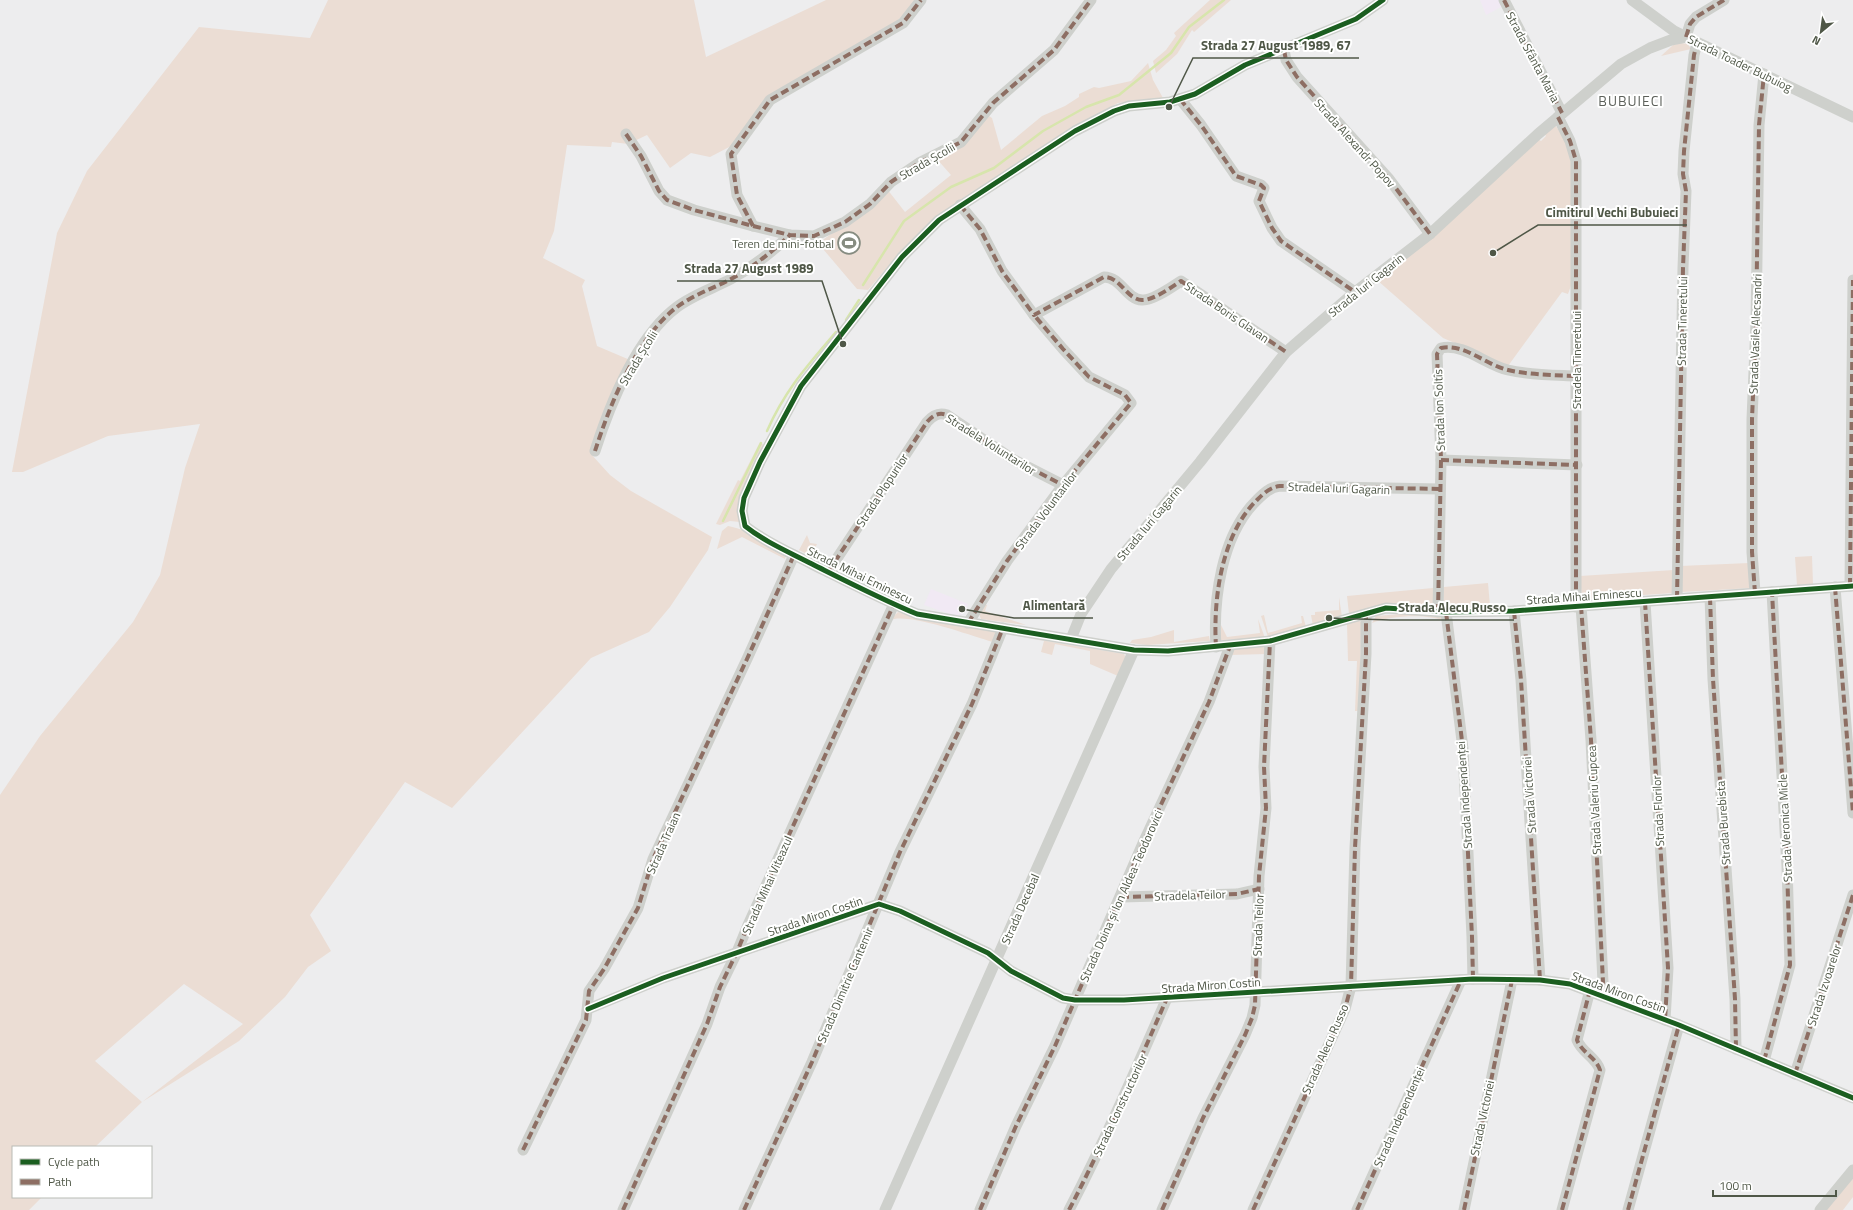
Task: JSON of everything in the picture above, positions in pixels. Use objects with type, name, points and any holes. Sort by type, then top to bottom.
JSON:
[{"type":"street","points":[[753,226],[737,195],[731,154],[760,113],[770,100],[903,23],[921,0]]},
{"type":"street","name":"Strada Școlii","points":[[626,134],[641,156],[659,191],[667,200],[694,210],[753,226],[790,235],[814,236],[845,222],[870,204],[891,182],[919,163],[961,142],[993,103],[1054,50],[1091,0]]},
{"type":"street","points":[[1034,315],[1002,271],[980,229],[960,205],[1013,173],[1075,131],[1114,112],[1129,106],[1170,102],[1195,94],[1245,65],[1356,19],[1383,0]]},
{"type":"street","name":"Strada Sfânta Maria","points":[[1504,0],[1560,115]]},
{"type":"street","name":"Strada Toader Bubuiog","points":[[1632,0],[1674,31],[1853,117]]},
{"type":"street","points":[[1686,37],[1690,24],[1696,17],[1722,0]]},
{"type":"street","name":"Strada Iuri Gagarin","points":[[1071,639],[1081,614],[1111,569],[1200,462],[1286,352],[1355,292],[1430,234],[1560,115],[1622,64],[1650,48],[1671,40],[1686,37]]},
{"type":"street","name":"Strada Tineretului","points":[[1677,599],[1683,268],[1686,191],[1683,174],[1694,55],[1698,43]]},
{"type":"street","name":"Strada Alexandr Popov","points":[[1284,50],[1286,60],[1297,77],[1389,179],[1430,234]]},
{"type":"street","name":"Strada Vasile Alecsandri","points":[[1755,593],[1752,552],[1752,419],[1756,324],[1759,125],[1764,74]]},
{"type":"street","points":[[1180,99],[1201,124],[1236,176],[1261,185],[1264,188],[1259,201],[1272,228],[1281,241],[1355,292]]},
{"type":"street","name":"Stradela Tineretului","points":[[1560,115],[1576,159],[1575,376],[1579,606]]},
{"type":"street","name":"Strada Mihai Eminescu","points":[[960,205],[939,220],[902,257],[801,386],[760,462],[744,498],[742,511],[745,526],[757,536],[828,572],[917,614],[1134,650],[1168,651],[1216,648],[1270,641],[1386,608],[1442,612],[1514,611],[1851,586]]},
{"type":"street","name":"Strada Școlii","points":[[595,451],[608,409],[646,340],[661,321],[678,306],[732,278],[761,260],[790,235]]},
{"type":"street","name":"Strada Boris Glavan","points":[[1034,315],[1104,277],[1110,277],[1119,282],[1136,299],[1143,300],[1150,298],[1181,281],[1286,352]]},
{"type":"street","points":[[1851,586],[1853,280]]},
{"type":"street","name":"Strada Voluntarilor","points":[[968,623],[1006,561],[1063,485],[1131,403],[1125,395],[1089,377],[1062,349],[1034,315]]},
{"type":"street","name":"Strada Ion Soltîs","points":[[1442,612],[1441,460],[1437,354],[1441,348],[1448,346],[1464,351],[1506,370],[1539,375],[1575,376]]},
{"type":"street","name":"Stradela Voluntarilor","points":[[940,414],[947,415],[1014,460],[1063,485]]},
{"type":"street","name":"Strada Plopurilor","points":[[828,572],[927,422],[931,417],[940,414]]},
{"type":"street","points":[[1441,460],[1577,465]]},
{"type":"street","name":"Stradela Iuri Gagarin","points":[[1216,648],[1215,610],[1221,572],[1227,552],[1247,512],[1267,491],[1280,486],[1440,490]]},
{"type":"street","name":"Strada Traian","points":[[524,1150],[586,1020],[589,991],[604,969],[638,908],[653,859],[738,680],[794,555]]},
{"type":"street","points":[[1835,587],[1853,812]]},
{"type":"street","name":"Strada Veronica Micle","points":[[1764,1061],[1790,965],[1787,858],[1772,592]]},
{"type":"street","name":"Strada Burebista","points":[[1710,597],[1713,679],[1735,999],[1736,1049]]},
{"type":"street","name":"Strada Florilor","points":[[1645,602],[1668,968],[1665,1020]]},
{"type":"street","name":"Strada Mihai Viteazul","points":[[623,1210],[706,1024],[720,987],[738,952],[748,925],[894,604]]},
{"type":"street","name":"Strada Valeriu Cupcea","points":[[1562,1210],[1600,1070],[1598,1063],[1580,1047],[1577,1040],[1595,992],[1603,982],[1599,884],[1579,606]]},
{"type":"street","name":"Strada Victoriei","points":[[1514,611],[1521,680],[1540,980]]},
{"type":"street","name":"Strada Independenței","points":[[1357,1210],[1467,979],[1472,937],[1463,749],[1442,612]]},
{"type":"street","name":"Strada Alecu Russo","points":[[1253,1210],[1345,1009],[1351,986],[1355,848],[1366,662],[1366,614]]},
{"type":"street","name":"Strada Dimitrie Cantemir","points":[[744,1210],[812,1062],[900,852],[972,704],[1003,628]]},
{"type":"street","name":"Strada Teilor","points":[[1162,1210],[1203,1118],[1252,1018],[1257,991],[1259,889],[1266,808],[1264,767],[1270,641]]},
{"type":"street","name":"Strada Doina și Ion Aldea-Teodorovici","points":[[980,1210],[1121,897],[1144,841],[1209,702],[1230,646]]},
{"type":"street","name":"Strada Decebal","points":[[885,1210],[1134,650]]},
{"type":"street","name":"Stradela Teilor","points":[[1121,897],[1237,894],[1259,889]]},
{"type":"street","name":"Strada Izvoarelor","points":[[1795,1074],[1853,895]]},
{"type":"street","name":"Strada Miron Costin","points":[[588,1009],[663,978],[879,904],[900,911],[988,953],[1034,984],[1063,998],[1075,1000],[1168,998],[1257,991],[1467,979],[1540,980],[1570,984],[1595,992],[1679,1025],[1853,1098]]},
{"type":"street","name":"Strada Victoriei","points":[[1464,1210],[1512,980]]},
{"type":"street","name":"Strada Constructorilor","points":[[1069,1210],[1110,1129],[1130,1079],[1142,1058],[1168,998]]},
{"type":"street","points":[[1628,1210],[1679,1025]]},
{"type":"street","points":[[1820,1210],[1853,1170]]},
{"type":"shaded area","points":[[328,0],[694,0],[706,57],[826,0],[918,0],[895,23],[769,96],[735,144],[710,157],[691,153],[670,168],[647,135],[628,144],[612,142],[611,147],[567,145],[554,231],[543,258],[585,280],[582,286],[597,346],[630,360],[591,454],[610,475],[631,491],[712,537],[708,550],[670,607],[649,632],[591,658],[452,808],[405,782],[310,915],[331,951],[308,967],[285,997],[239,1041],[142,1102],[96,1146],[12,1146],[12,1198],[41,1198],[29,1210],[0,1210],[0,795],[40,736],[133,622],[160,575],[185,468],[200,424],[108,436],[23,472],[12,472],[57,233],[87,171],[199,27],[310,38]],"holes":[[[184,984],[243,1024],[142,1102],[95,1061]]]},
{"type":"shaded area","points":[[1210,0],[1231,0],[1194,32],[1192,30],[1177,54],[1156,73],[1153,61],[1166,50],[1176,36],[1174,33]]},
{"type":"shaded area","points":[[1480,0],[1501,0],[1503,6],[1486,15]]},
{"type":"shaded area","points":[[1681,43],[1688,44],[1691,49],[1661,56],[1673,45]]},
{"type":"shaded area","points":[[1148,63],[1153,80],[1163,98],[1118,103],[1085,121],[902,250],[868,290],[857,289],[823,249],[822,243],[824,239],[872,205],[887,189],[905,212],[951,175],[936,158],[989,116],[992,118],[1001,150],[1042,116],[1065,106],[1079,97],[1079,94],[1094,87],[1099,88],[1131,81]]},
{"type":"shaded area","points":[[1555,125],[1568,143],[1573,158],[1574,277],[1568,294],[1562,292],[1508,366],[1443,338],[1377,280],[1538,139],[1541,141],[1546,136],[1544,133]]},
{"type":"shaded area","points":[[760,442],[765,446],[740,522],[730,521],[720,525],[716,524],[738,480],[740,481]]},
{"type":"shaded area","points":[[728,526],[743,530],[758,538],[786,556],[785,559],[742,537],[717,549],[722,531]]},
{"type":"shaded area","points":[[807,535],[810,543],[817,544],[813,552],[831,560],[828,565],[799,550]]},
{"type":"shaded area","points":[[1812,556],[1813,584],[1797,585],[1795,557]]},
{"type":"shaded area","points":[[1749,563],[1751,588],[1682,592],[1680,566]]},
{"type":"shaded area","points":[[1674,570],[1674,593],[1582,599],[1580,576]]},
{"type":"shaded area","points":[[1488,583],[1490,606],[1443,606],[1444,587]]},
{"type":"shaded area","points":[[1437,584],[1433,608],[1349,614],[1347,596],[1433,588]]},
{"type":"shaded area","points":[[931,589],[968,604],[963,614],[955,616],[924,605]]},
{"type":"shaded area","points":[[1339,597],[1342,617],[1313,626],[1311,615],[1315,615],[1315,612],[1339,610]]},
{"type":"shaded area","points":[[984,604],[987,605],[985,611],[1026,625],[981,619],[979,614]]},
{"type":"shaded area","points":[[898,612],[926,620],[995,632],[996,635],[993,642],[956,630],[911,619],[899,618],[890,620]]},
{"type":"shaded area","points":[[1413,613],[1440,615],[1444,621],[1428,617],[1408,616],[1372,623],[1376,616]]},
{"type":"shaded area","points":[[1264,615],[1268,633],[1302,623],[1301,616],[1303,616],[1306,627],[1268,637],[1261,616]]},
{"type":"shaded area","points":[[1258,619],[1265,638],[1221,640],[1221,625],[1227,637],[1260,633]]},
{"type":"shaded area","points":[[1358,620],[1361,622],[1360,711],[1355,711],[1357,661],[1348,661],[1347,624]]},
{"type":"shaded area","points":[[1174,630],[1174,642],[1209,636],[1210,641],[1147,645],[1130,643],[1132,640],[1151,637]]},
{"type":"shaded area","points":[[1010,635],[1124,654],[1126,658],[1118,676],[1090,664],[1090,651],[1055,644],[1052,655],[1041,652],[1044,641]]},
{"type":"shaded area","points":[[1266,648],[1266,654],[1230,655],[1234,649]]},
{"type":"shaded area","points":[[1853,1175],[1853,1197],[1843,1210],[1825,1210]]},
{"type":"waterway","points":[[863,285],[904,221],[951,187],[994,168],[1043,131],[1086,107],[1119,95],[1171,53],[1189,27],[1224,0]]},
{"type":"waterway","points":[[846,320],[859,300]]},
{"type":"waterway","points":[[767,431],[781,403],[797,379],[836,332]]},
{"type":"waterway","points":[[723,521],[761,443]]},
{"type":"marked path","points":[[753,226],[737,195],[731,154],[770,100],[903,23],[921,0]]},
{"type":"marked path","points":[[626,134],[641,156],[659,191],[667,200],[694,210],[753,226],[790,235],[814,236],[845,222],[870,204],[891,182],[919,163],[961,142],[993,103],[1054,50],[1091,0]]},
{"type":"marked path","points":[[1504,0],[1562,113]]},
{"type":"marked path","points":[[1686,37],[1690,24],[1696,17],[1724,0]]},
{"type":"marked path","points":[[1677,599],[1683,268],[1686,191],[1683,174],[1694,55],[1697,43]]},
{"type":"marked path","points":[[1284,50],[1286,60],[1297,77],[1389,179],[1430,234]]},
{"type":"marked path","points":[[1755,593],[1752,552],[1752,419],[1756,324],[1759,125],[1764,74]]},
{"type":"marked path","points":[[1180,99],[1201,125],[1236,176],[1261,185],[1264,188],[1259,201],[1272,228],[1281,241],[1355,292]]},
{"type":"marked path","points":[[1558,117],[1570,141],[1576,161],[1576,607]]},
{"type":"marked path","points":[[960,205],[980,229],[1002,271],[1034,315],[1104,277],[1115,280],[1136,299],[1142,300],[1156,296],[1181,281],[1286,352]]},
{"type":"marked path","points":[[595,451],[617,393],[637,353],[663,320],[683,303],[731,279],[755,264],[790,235]]},
{"type":"marked path","points":[[1850,586],[1853,280]]},
{"type":"marked path","points":[[968,623],[1007,561],[1063,485],[1131,403],[1125,395],[1089,377],[1034,315]]},
{"type":"marked path","points":[[1438,612],[1441,460],[1437,354],[1441,348],[1450,347],[1467,351],[1500,367],[1516,372],[1575,376]]},
{"type":"marked path","points":[[828,572],[927,422],[936,415],[947,415],[1014,460],[1063,485]]},
{"type":"marked path","points":[[1441,460],[1577,465]]},
{"type":"marked path","points":[[1216,647],[1215,629],[1218,589],[1227,550],[1235,531],[1245,514],[1267,491],[1280,486],[1440,489]]},
{"type":"marked path","points":[[523,1150],[586,1020],[589,991],[604,969],[638,908],[653,859],[794,555]]},
{"type":"marked path","points":[[1835,587],[1853,813]]},
{"type":"marked path","points":[[1764,1061],[1790,965],[1787,866],[1772,592]]},
{"type":"marked path","points":[[1710,597],[1713,679],[1735,999],[1736,1049]]},
{"type":"marked path","points":[[1645,602],[1668,968],[1665,1020]]},
{"type":"marked path","points":[[623,1210],[707,1024],[720,987],[894,604]]},
{"type":"marked path","points":[[1581,606],[1591,740],[1603,982],[1599,994]]},
{"type":"marked path","points":[[1514,611],[1521,680],[1540,980]]},
{"type":"marked path","points":[[1446,612],[1463,749],[1473,979]]},
{"type":"marked path","points":[[1253,1210],[1345,1009],[1351,986],[1355,848],[1366,654],[1366,614]]},
{"type":"marked path","points":[[744,1210],[812,1062],[900,852],[972,704],[1003,628]]},
{"type":"marked path","points":[[1162,1210],[1203,1118],[1245,1035],[1252,1018],[1255,1005],[1259,876],[1266,808],[1264,767],[1270,641]]},
{"type":"marked path","points":[[980,1210],[1016,1126],[1055,1046],[1144,841],[1209,702],[1230,646]]},
{"type":"marked path","points":[[1121,897],[1237,894],[1259,889]]},
{"type":"marked path","points":[[1795,1074],[1853,895]]},
{"type":"marked path","points":[[1357,1210],[1461,980]]},
{"type":"marked path","points":[[1464,1210],[1512,980]]},
{"type":"marked path","points":[[1562,1210],[1600,1070],[1577,1040],[1590,990]]},
{"type":"marked path","points":[[1069,1210],[1108,1131],[1167,998]]},
{"type":"marked path","points":[[1628,1210],[1679,1025]]},
{"type":"cycle path","points":[[1383,0],[1356,19],[1245,65],[1195,94],[1170,102],[1129,106],[1114,111],[1075,131],[939,220],[902,257],[801,386],[760,462],[744,498],[742,511],[745,526],[786,551],[864,590],[917,614],[1134,650],[1168,651],[1270,641],[1386,608],[1446,612],[1514,611],[1853,586]]},
{"type":"cycle path","points":[[588,1009],[663,978],[879,904],[900,911],[988,953],[1011,971],[1063,998],[1075,1000],[1124,1000],[1473,979],[1540,980],[1570,984],[1679,1025],[1853,1098]]},
{"type":"place","name":"Strada 27 August 1989, 67","points":[[1169,107]]},
{"type":"place","name":"Teren de mini-fotbal","points":[[849,243]]},
{"type":"place","name":"Cimitirul Vechi Bubuieci","points":[[1493,253]]},
{"type":"place","name":"Strada 27 August 1989","points":[[843,344]]},
{"type":"place","name":"Alimentară","points":[[962,609]]},
{"type":"place","name":"Strada Alecu Russo","points":[[1329,618]]},
{"type":"district","name":"BUBUIECI","points":[[1631,100]]}]
